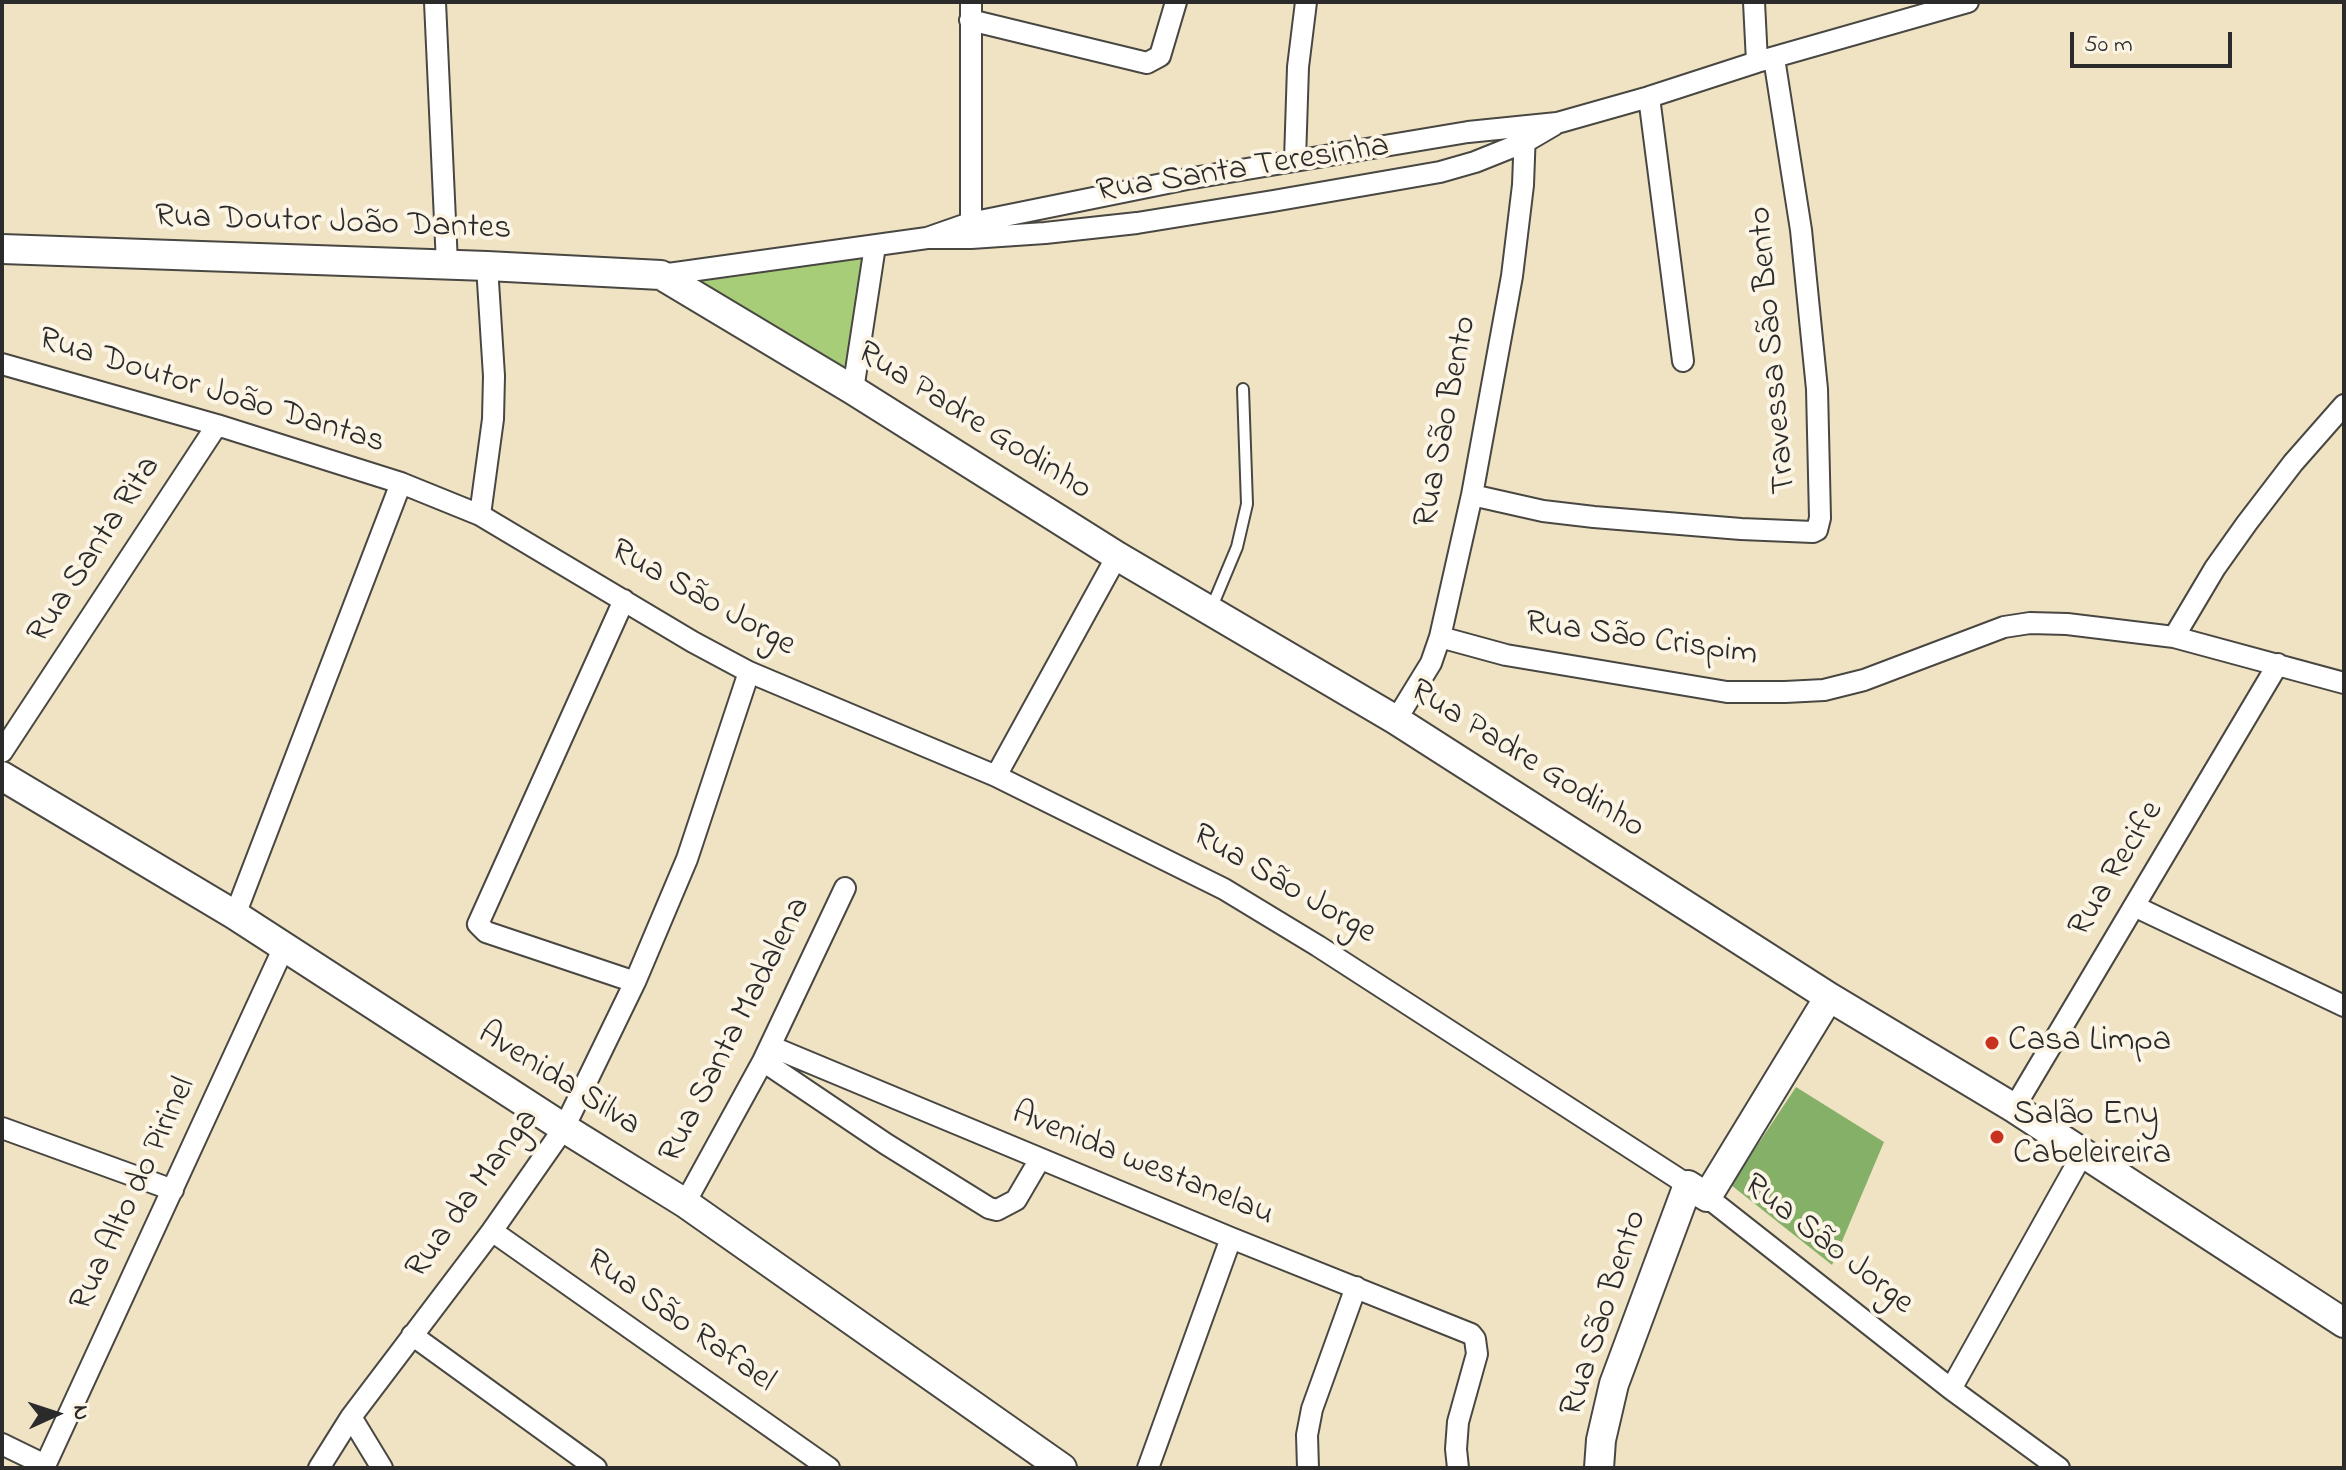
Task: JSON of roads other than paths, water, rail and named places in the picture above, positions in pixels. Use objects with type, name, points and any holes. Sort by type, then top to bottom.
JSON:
[{"type":"street","points":[[435,2],[447,264]]},
{"type":"street","points":[[970,230],[970,11],[1147,63],[1160,56],[1176,2]]},
{"type":"street","points":[[1295,160],[1298,67],[1306,2]]},
{"type":"street","points":[[1754,2],[1766,60]]},
{"type":"street","name":"Rua Santa Teresinha","points":[[661,275],[927,238],[1143,187],[1295,160],[1525,133],[1968,2]]},
{"type":"street","name":"Travessa São Bento","points":[[1472,495],[1543,511],[1594,517],[1741,529],[1817,530],[1820,518],[1817,389],[1801,230],[1766,60]]},
{"type":"street","points":[[1649,97],[1683,361]]},
{"type":"street","name":"Rua Santa Teresinha","points":[[970,230],[1045,233],[1137,223],[1440,172],[1475,162],[1525,133]]},
{"type":"street","name":"Rua São Bento","points":[[1396,720],[1431,663],[1440,637],[1472,495],[1512,276],[1523,185],[1525,133]]},
{"type":"street","points":[[853,390],[875,246]]},
{"type":"street","name":"Rua Doutor João Dantes","points":[[2,249],[447,264],[661,275]]},
{"type":"street","points":[[480,515],[493,419],[494,376],[487,266]]},
{"type":"street","name":"Rua Padre Godinho","points":[[661,275],[853,390],[1117,556],[1396,720],[1829,997],[2014,1108],[2344,1323]]},
{"type":"street","name":"Rua Doutor João Dantas","points":[[2,364],[217,425],[401,483]]},
{"type":"street","points":[[2174,637],[2215,568],[2293,463],[2344,405]]},
{"type":"street","name":"Rua Santa Rita","points":[[2,752],[217,425]]},
{"type":"street","points":[[235,915],[401,483]]},
{"type":"street","name":"Rua São Jorge","points":[[401,483],[480,515],[749,672],[996,776],[1224,889],[1318,946],[1697,1191],[1951,1389],[2059,1468]]},
{"type":"street","points":[[996,776],[1117,556]]},
{"type":"street","points":[[624,600],[478,924],[486,932],[635,982]]},
{"type":"street","name":"Rua São Crispim","points":[[1440,637],[1506,655],[1727,692],[1785,692],[1824,690],[1864,680],[2004,627],[2030,623],[2079,625],[2174,637],[2344,683]]},
{"type":"street","name":"Rua Recife","points":[[2014,1108],[2278,664]]},
{"type":"street","name":"Rua da Manga","points":[[319,1468],[351,1417],[492,1231],[564,1128],[635,982],[687,859],[749,672]]},
{"type":"street","name":"Avenida Silva","points":[[2,776],[235,915],[685,1203],[1052,1465]]},
{"type":"street","name":"Rua Santa Madalena","points":[[685,1203],[766,1053],[845,888]]},
{"type":"street","points":[[2134,906],[2344,1006]]},
{"type":"street","name":"Rua Alto do Pirinel","points":[[45,1467],[284,947]]},
{"type":"street","name":"Rua São Bento","points":[[1599,1468],[1601,1440],[1614,1384],[1697,1191],[1829,997]]},
{"type":"street","points":[[766,1053],[886,1144],[989,1208],[1007,1207],[1016,1200],[1040,1159]]},
{"type":"street","name":"Avenida westanelau","points":[[766,1053],[1040,1159],[1471,1334],[1477,1354],[1458,1422],[1458,1468]]},
{"type":"street","points":[[2,1128],[173,1190]]},
{"type":"street","points":[[1951,1389],[2083,1153]]},
{"type":"street","name":"Rua São Rafael","points":[[492,1231],[829,1468]]},
{"type":"street","points":[[1148,1468],[1231,1238]]},
{"type":"street","points":[[1308,1468],[1307,1435],[1312,1409],[1356,1287]]},
{"type":"street","points":[[412,1335],[596,1468]]},
{"type":"street","points":[[351,1417],[382,1468]]},
{"type":"street","points":[[2,1444],[45,1467]]},
{"type":"lane","points":[[1210,610],[1237,547],[1247,504],[1243,389]]},
{"type":"place","name":"Casa Limpa","points":[[1992,1043]]},
{"type":"place","name":"Salão Eny Cabeleireira","points":[[1997,1137]]}]
